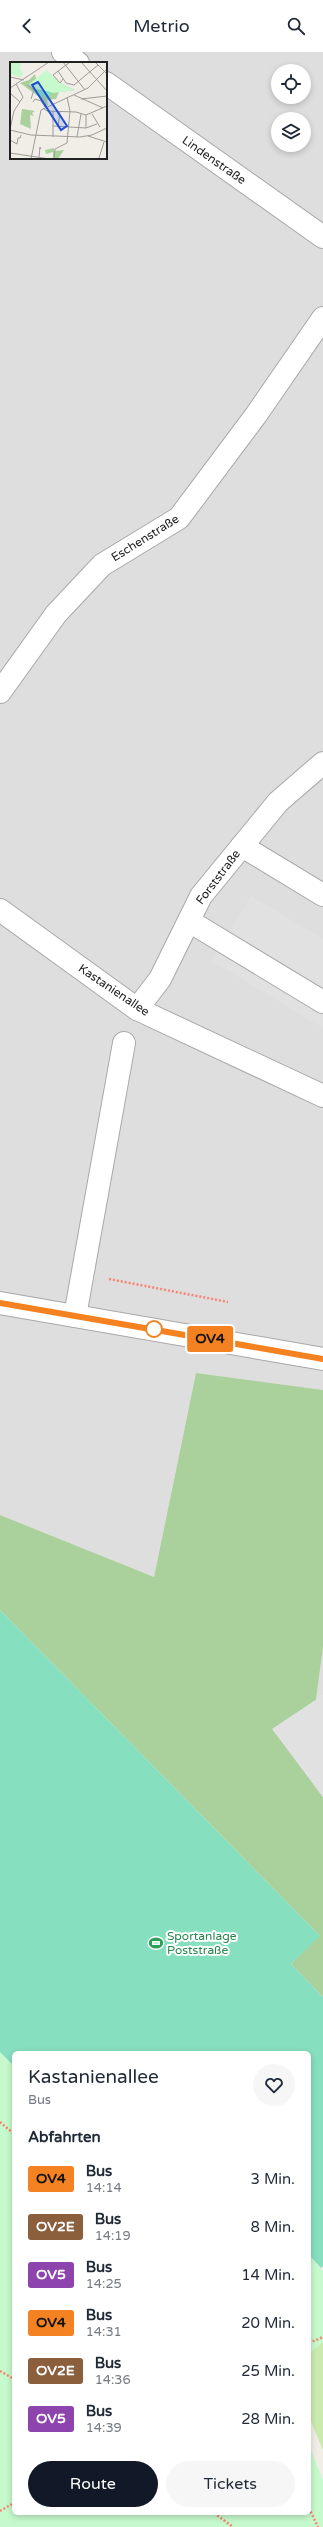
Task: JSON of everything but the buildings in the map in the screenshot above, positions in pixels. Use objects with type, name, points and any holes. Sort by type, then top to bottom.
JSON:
[{"type":"street","points":[[63,52],[77,62]]},
{"type":"street","name":"Lindenstraße","points":[[107,84],[323,237]]},
{"type":"street","name":"Eschenstraße","points":[[0,692],[56,614],[102,565],[179,518],[256,415],[323,318]]},
{"type":"street","name":"Forststraße","points":[[137,1009],[160,979],[201,896],[278,802],[323,763]]},
{"type":"street","points":[[242,846],[323,895]]},
{"type":"street","name":"Kastanienallee","points":[[0,910],[137,1009],[323,1096]]},
{"type":"street","points":[[189,921],[323,1002]]},
{"type":"street","points":[[75,1316],[124,1043]]},
{"type":"street","points":[[0,1303],[323,1359]]},
{"type":"path","points":[[106,1279],[228,1302]]},
{"type":"path","points":[[0,2122],[12,2132]]},
{"type":"path","points":[[311,2342],[323,2337]]},
{"type":"path","points":[[0,2371],[12,2378]]},
{"type":"path","points":[[0,2511],[12,2504]]},
{"type":"path","points":[[311,2512],[318,2527]]},
{"type":"path","points":[[217,2515],[233,2527]]},
{"type":"shaded area","points":[[0,52],[323,52],[323,1390],[196,1373],[154,1577],[0,1515]]},
{"type":"shaded area","points":[[251,896],[323,939],[323,1028],[212,961]]},
{"type":"shaded area","points":[[323,1647],[323,1695],[316,1700]]},
{"type":"shaded area","points":[[323,1695],[323,1797],[272,1729]]},
{"type":"green space","points":[[196,1373],[323,1390],[323,1647],[316,1700],[273,1729],[323,1797],[323,1997],[291,1964],[319,1935],[0,1610],[0,1515],[154,1577]]},
{"type":"green space","name":"Sportanlage Poststraße","points":[[0,1610],[320,1936],[291,1964],[323,1997],[323,2266],[321,2268],[311,2257],[311,2051],[12,2051],[12,2064],[0,2052]]},
{"type":"green space","points":[[0,2052],[12,2065],[12,2515],[311,2515],[311,2450],[323,2480],[323,2527],[0,2527]]},
{"type":"green space","points":[[311,2257],[323,2271],[323,2342],[311,2351]]},
{"type":"green space","points":[[323,2342],[323,2450],[311,2422],[311,2351]]},
{"type":"bus line","name":"OV4","points":[[0,1303],[323,1359]]},
{"type":"place","name":"Sportanlage Poststraße","points":[[156,1943]]}]
